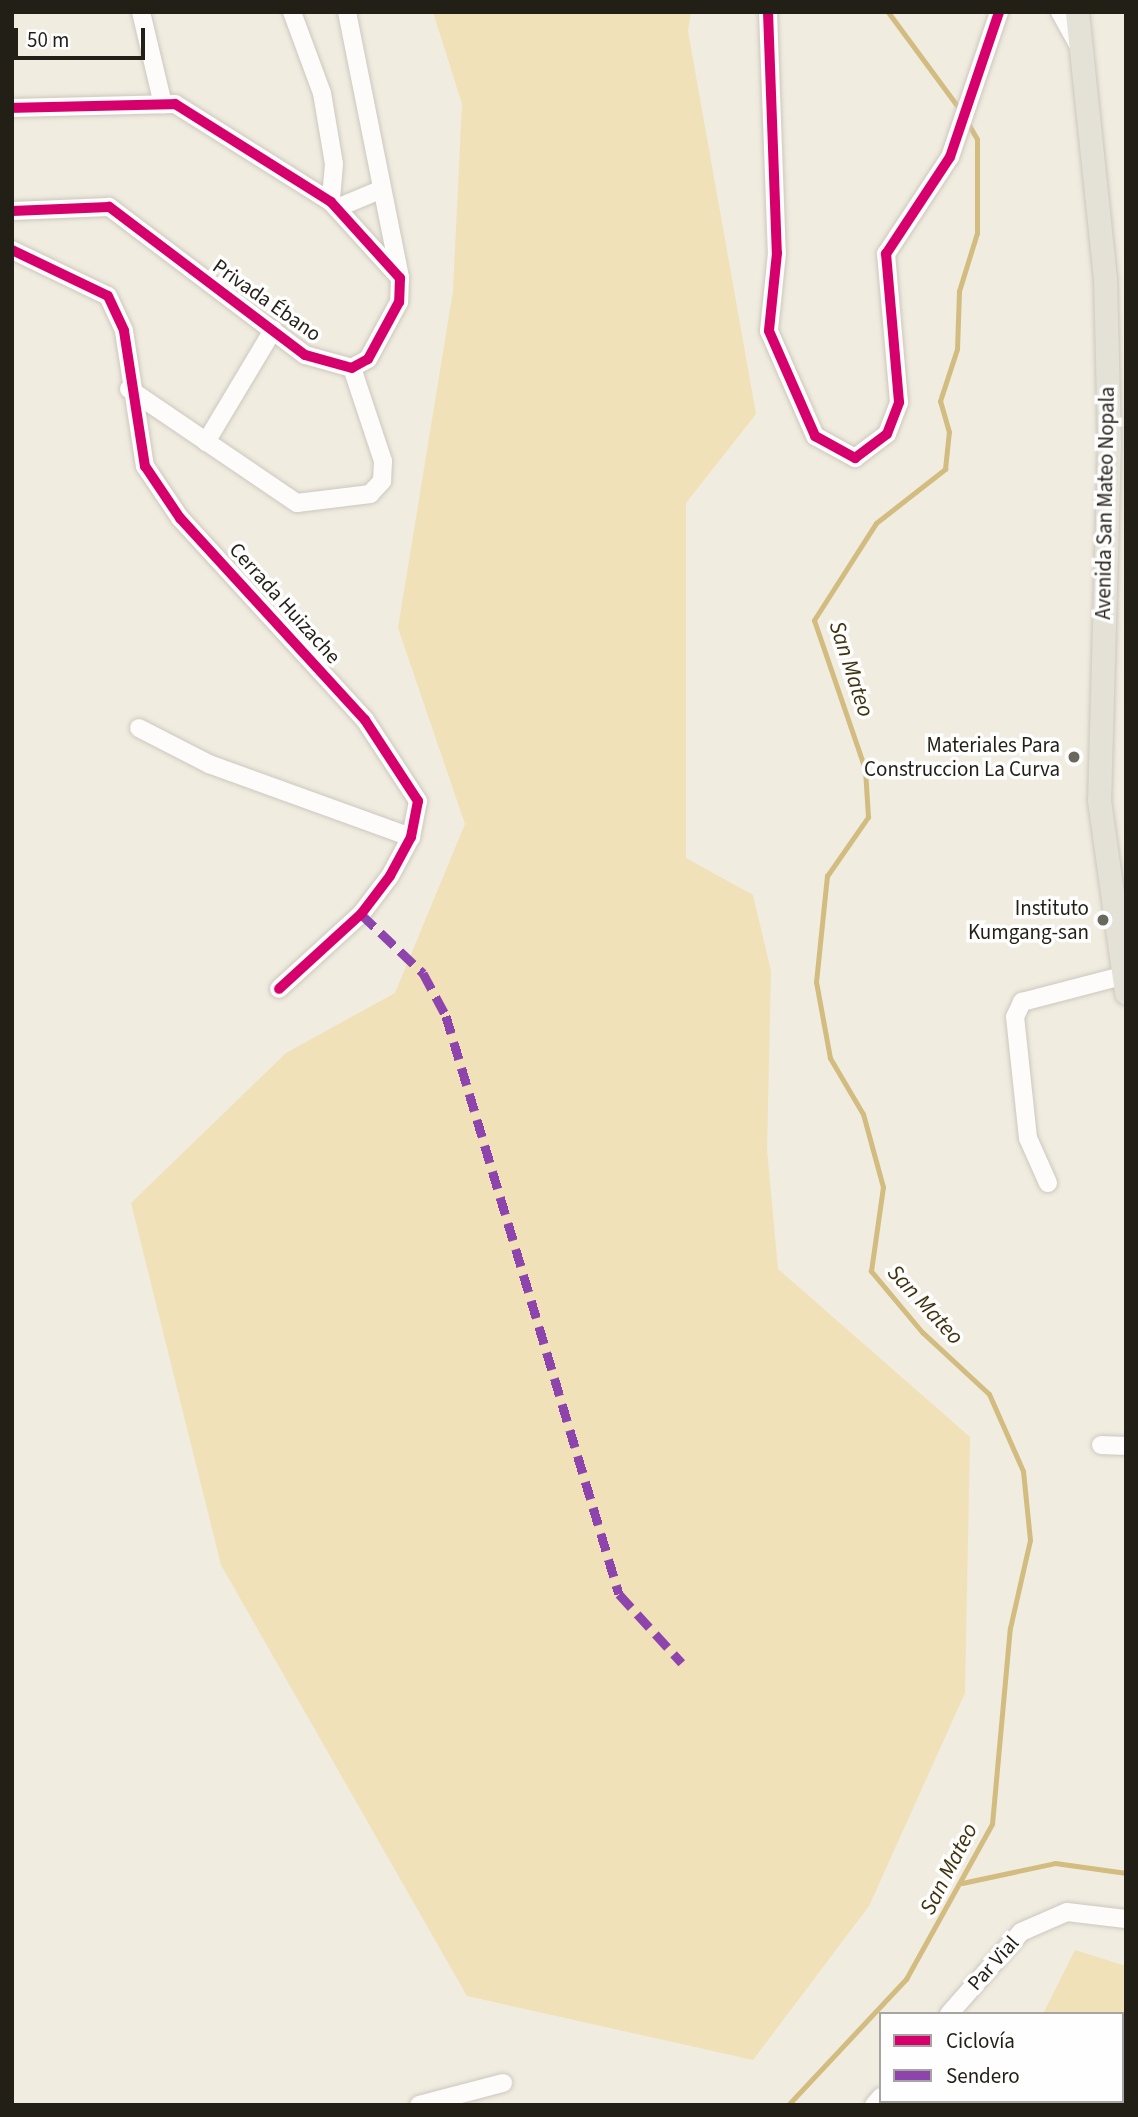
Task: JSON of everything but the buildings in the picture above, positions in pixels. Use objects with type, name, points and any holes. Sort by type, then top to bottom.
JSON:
[{"type":"main road","name":"Avenida San Mateo Nopala","points":[[1077,12],[1106,292],[1100,800],[1124,984]]},
{"type":"street","points":[[141,12],[163,104]]},
{"type":"street","points":[[292,12],[322,93],[334,164],[334,205]]},
{"type":"street","points":[[129,389],[297,503],[370,495],[383,481],[383,461],[352,368],[368,359],[393,324],[400,278],[347,12]]},
{"type":"street","points":[[768,12],[777,253],[769,331],[815,436],[835,451],[855,458],[872,451],[895,412],[901,377],[886,254],[933,188],[960,126],[999,12]]},
{"type":"street","points":[[1060,12],[1083,53]]},
{"type":"street","points":[[12,108],[175,104],[334,205],[400,278]]},
{"type":"street","points":[[334,205],[382,189]]},
{"type":"street","name":"Privada Ébano","points":[[12,211],[109,207],[305,355],[352,368]]},
{"type":"street","name":"Cerrada Huizache","points":[[12,250],[108,296],[124,331],[129,389],[145,466],[180,518],[394,758],[418,800],[411,837],[361,914],[279,989]]},
{"type":"street","points":[[206,442],[273,330]]},
{"type":"street","points":[[139,727],[209,764],[411,837]]},
{"type":"street","points":[[1048,1183],[1028,1138],[1015,1017],[1022,1002],[1124,984]]},
{"type":"street","points":[[1101,1445],[1126,1446]]},
{"type":"street","name":"Par Vial","points":[[951,2012],[1021,1932],[1067,1912],[1126,1919]]},
{"type":"street","points":[[419,2105],[503,2083]]},
{"type":"shaded area","points":[[433,12],[691,12],[688,31],[756,414],[686,503],[686,858],[753,895],[771,971],[767,1149],[778,1269],[970,1437],[965,1693],[869,1906],[753,2060],[467,1996],[221,1565],[131,1203],[286,1053],[395,993],[465,824],[398,628],[453,291],[462,104]]},
{"type":"shaded area","points":[[1075,1950],[1126,1966],[1126,2105],[997,2105],[1124,2103],[1124,2012],[1044,2012]]},
{"type":"waterway","name":"San Mateo","points":[[888,12],[961,111]]},
{"type":"waterway","name":"San Mateo","points":[[788,2105],[906,1979],[992,1824],[1010,1628],[1030,1540],[1023,1471],[989,1394],[922,1332],[871,1271],[883,1187],[863,1114],[830,1058],[816,982],[827,876],[868,817],[865,769],[814,620],[876,523],[945,469],[949,432],[940,401],[957,349],[959,291],[977,233],[977,139],[967,122]]},
{"type":"waterway","points":[[962,1883],[1055,1863],[1126,1873]]},
{"type":"marked path","points":[[361,914],[423,973],[446,1016],[619,1594],[682,1663]]},
{"type":"cycle path","points":[[768,12],[777,253],[769,331],[815,436],[855,458],[887,434],[899,402],[886,254],[950,157],[999,12]]},
{"type":"cycle path","points":[[12,108],[175,104],[331,202],[400,278],[399,302],[368,359],[352,368],[305,355],[109,207],[12,211]]},
{"type":"cycle path","points":[[12,250],[108,296],[124,331],[145,466],[180,518],[365,720],[418,801],[411,837],[390,876],[361,914],[279,989]]},
{"type":"place","name":"Materiales Para Construccion La Curva","points":[[1074,757]]},
{"type":"place","name":"Instituto Kumgang-san","points":[[1103,920]]}]
